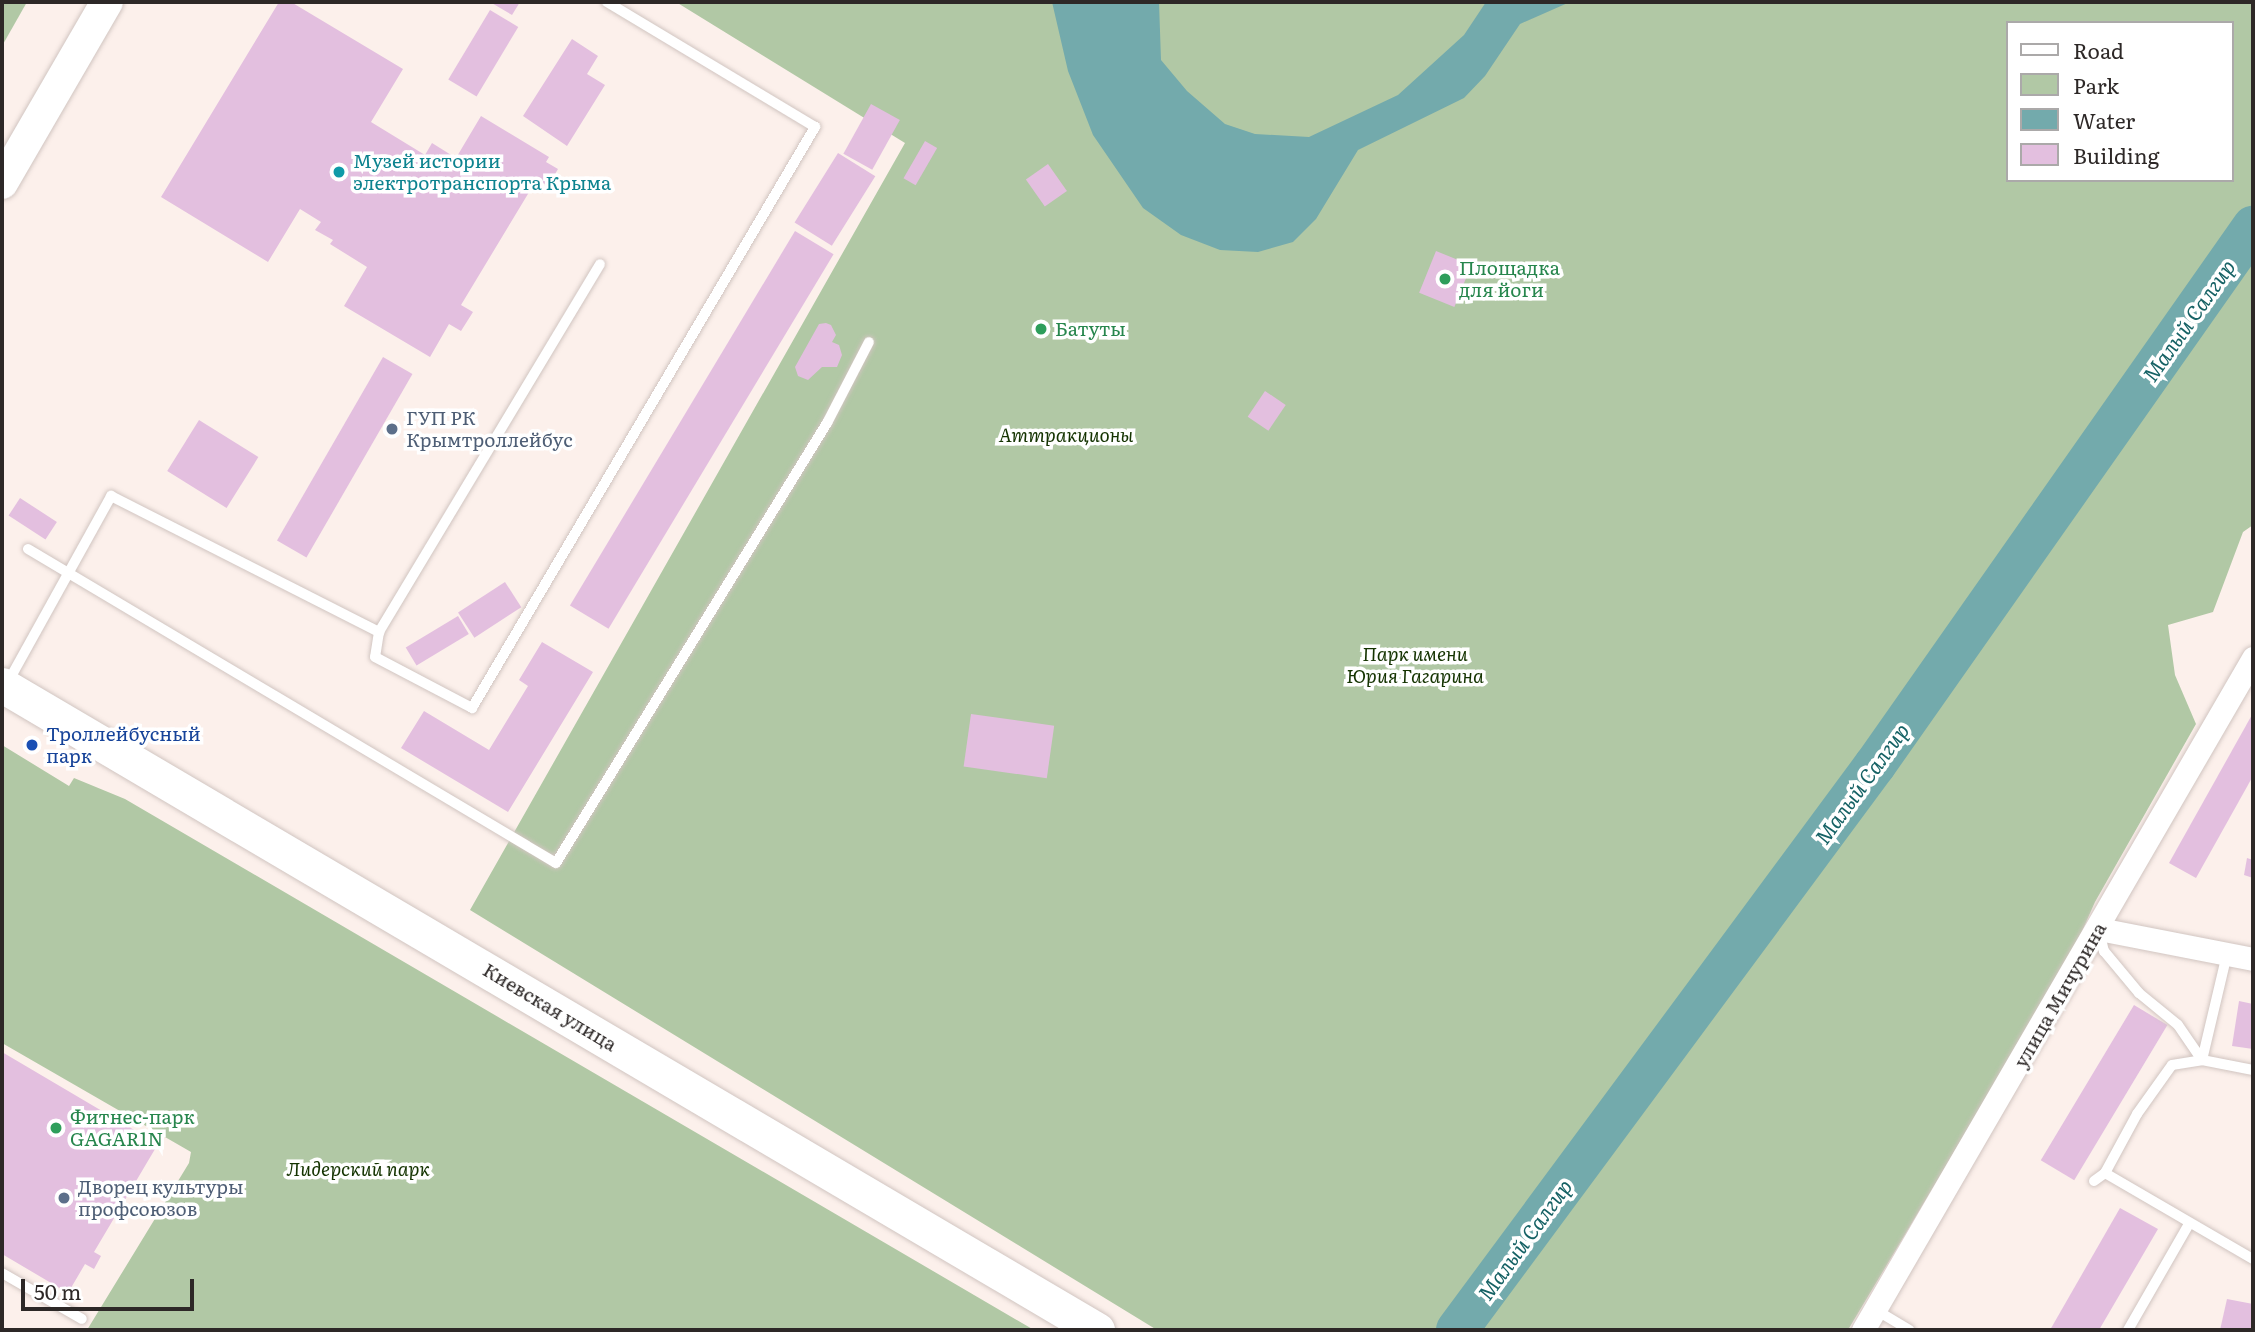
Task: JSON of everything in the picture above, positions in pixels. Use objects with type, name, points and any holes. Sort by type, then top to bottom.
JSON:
[{"type":"main road","points":[[2,183],[107,2]]},
{"type":"main road","name":"Киевская улица","points":[[4,686],[1097,1330]]},
{"type":"street","name":"улица Мичурина","points":[[1863,1330],[2253,658]]},
{"type":"street","points":[[2098,929],[2253,959]]},
{"type":"lane","points":[[600,264],[379,632],[376,657],[472,708],[815,127],[607,2]]},
{"type":"lane","points":[[28,549],[556,863],[827,423],[869,342]]},
{"type":"lane","points":[[4,686],[111,496],[379,632]]},
{"type":"lane","points":[[2098,929],[2104,951],[2139,993],[2178,1025],[2202,1060]]},
{"type":"lane","points":[[2202,1060],[2227,954]]},
{"type":"lane","points":[[2094,1181],[2105,1172],[2137,1114],[2172,1065],[2202,1060],[2253,1070]]},
{"type":"lane","points":[[2105,1172],[2189,1224],[2253,1259]]},
{"type":"lane","points":[[2128,1330],[2189,1224]]},
{"type":"lane","points":[[2,1273],[82,1319]]},
{"type":"lane","points":[[1876,1310],[1909,1330]]},
{"type":"green space","points":[[2,2],[27,2],[2,46]]},
{"type":"green space","name":"Парк имени Юрия Гагарина","points":[[676,2],[2253,2],[2253,525],[2243,532],[2213,612],[2168,625],[2175,675],[2196,724],[2095,902],[2071,956],[1848,1330],[1157,1330],[470,910],[905,143]]},
{"type":"green space","name":"Лидерский парк","points":[[2,745],[69,786],[74,778],[125,799],[1034,1330],[87,1330],[189,1163],[191,1152],[2,1043]]},
{"type":"water","points":[[1052,2],[1159,2],[1161,60],[1187,91],[1225,124],[1255,134],[1309,137],[1398,95],[1464,35],[1486,2],[1570,2],[1520,24],[1485,76],[1464,98],[1358,150],[1316,219],[1293,242],[1258,252],[1220,250],[1181,235],[1143,208],[1093,135],[1068,71]]},
{"type":"building","points":[[279,2],[291,2],[403,69],[371,122],[425,155],[432,143],[456,158],[481,116],[549,157],[546,162],[558,169],[548,186],[537,179],[461,305],[473,312],[461,331],[449,324],[430,357],[344,306],[367,267],[330,244],[333,240],[315,230],[321,222],[300,209],[268,262],[161,197]]},
{"type":"building","points":[[490,2],[520,2],[512,15]]},
{"type":"building","points":[[490,10],[518,27],[477,96],[448,79]]},
{"type":"building","points":[[572,39],[598,56],[587,74],[605,85],[567,146],[523,116]]},
{"type":"building","points":[[871,104],[900,120],[872,170],[843,154]]},
{"type":"building","points":[[925,141],[937,148],[916,185],[904,178]]},
{"type":"building","points":[[838,153],[875,176],[832,246],[795,223]]},
{"type":"building","points":[[1048,164],[1067,191],[1045,207],[1026,179]]},
{"type":"building","points":[[795,231],[834,254],[609,629],[570,606]]},
{"type":"building","name":"Площадка для йоги","points":[[1436,251],[1471,265],[1454,307],[1419,293]]},
{"type":"building","points":[[819,324],[831,325],[836,335],[832,342],[839,345],[842,355],[837,367],[822,367],[808,380],[798,376],[795,367]]},
{"type":"building","points":[[383,357],[412,374],[306,558],[277,541]]},
{"type":"building","points":[[1265,391],[1286,405],[1268,431],[1248,417]]},
{"type":"building","points":[[199,420],[258,457],[227,508],[167,471]]},
{"type":"building","points":[[20,498],[57,522],[45,540],[9,516]]},
{"type":"building","points":[[505,582],[521,607],[474,638],[458,612]]},
{"type":"building","points":[[458,616],[469,634],[417,665],[406,647]]},
{"type":"building","points":[[542,642],[593,672],[508,812],[401,748],[424,711],[489,750],[528,686],[519,680]]},
{"type":"building","points":[[2253,713],[2253,776],[2196,878],[2169,863]]},
{"type":"building","points":[[971,714],[1054,726],[1047,778],[964,766]]},
{"type":"building","points":[[2247,858],[2253,860],[2253,878],[2244,875]]},
{"type":"building","points":[[2239,1001],[2253,1004],[2253,1049],[2232,1046]]},
{"type":"building","points":[[2134,1005],[2167,1025],[2074,1180],[2041,1160]]},
{"type":"building","name":"Дворец культуры профсоюзов","points":[[2,1052],[158,1144],[94,1252],[101,1256],[94,1269],[85,1264],[68,1293],[2,1254]]},
{"type":"building","points":[[2120,1208],[2158,1229],[2099,1330],[2050,1330]]},
{"type":"building","points":[[2227,1299],[2253,1304],[2253,1330],[2220,1330]]},
{"type":"waterway","name":"Малый Салгир","points":[[1457,1330],[1875,765],[2253,227]]},
{"type":"place","name":"Музей истории электротранспорта Крыма","points":[[339,172]]},
{"type":"place","name":"Площадка для йоги","points":[[1445,279]]},
{"type":"place","name":"Батуты","points":[[1041,329]]},
{"type":"place","name":"ГУП РК Крымтроллейбус","points":[[392,429]]},
{"type":"place","name":"Троллейбусный парк","points":[[32,745]]},
{"type":"place","name":"Фитнес-парк GAGAR1N","points":[[56,1128]]},
{"type":"place","name":"Дворец культуры профсоюзов","points":[[64,1198]]},
{"type":"park label","name":"Аттракционы","points":[[1066,435]]}]
